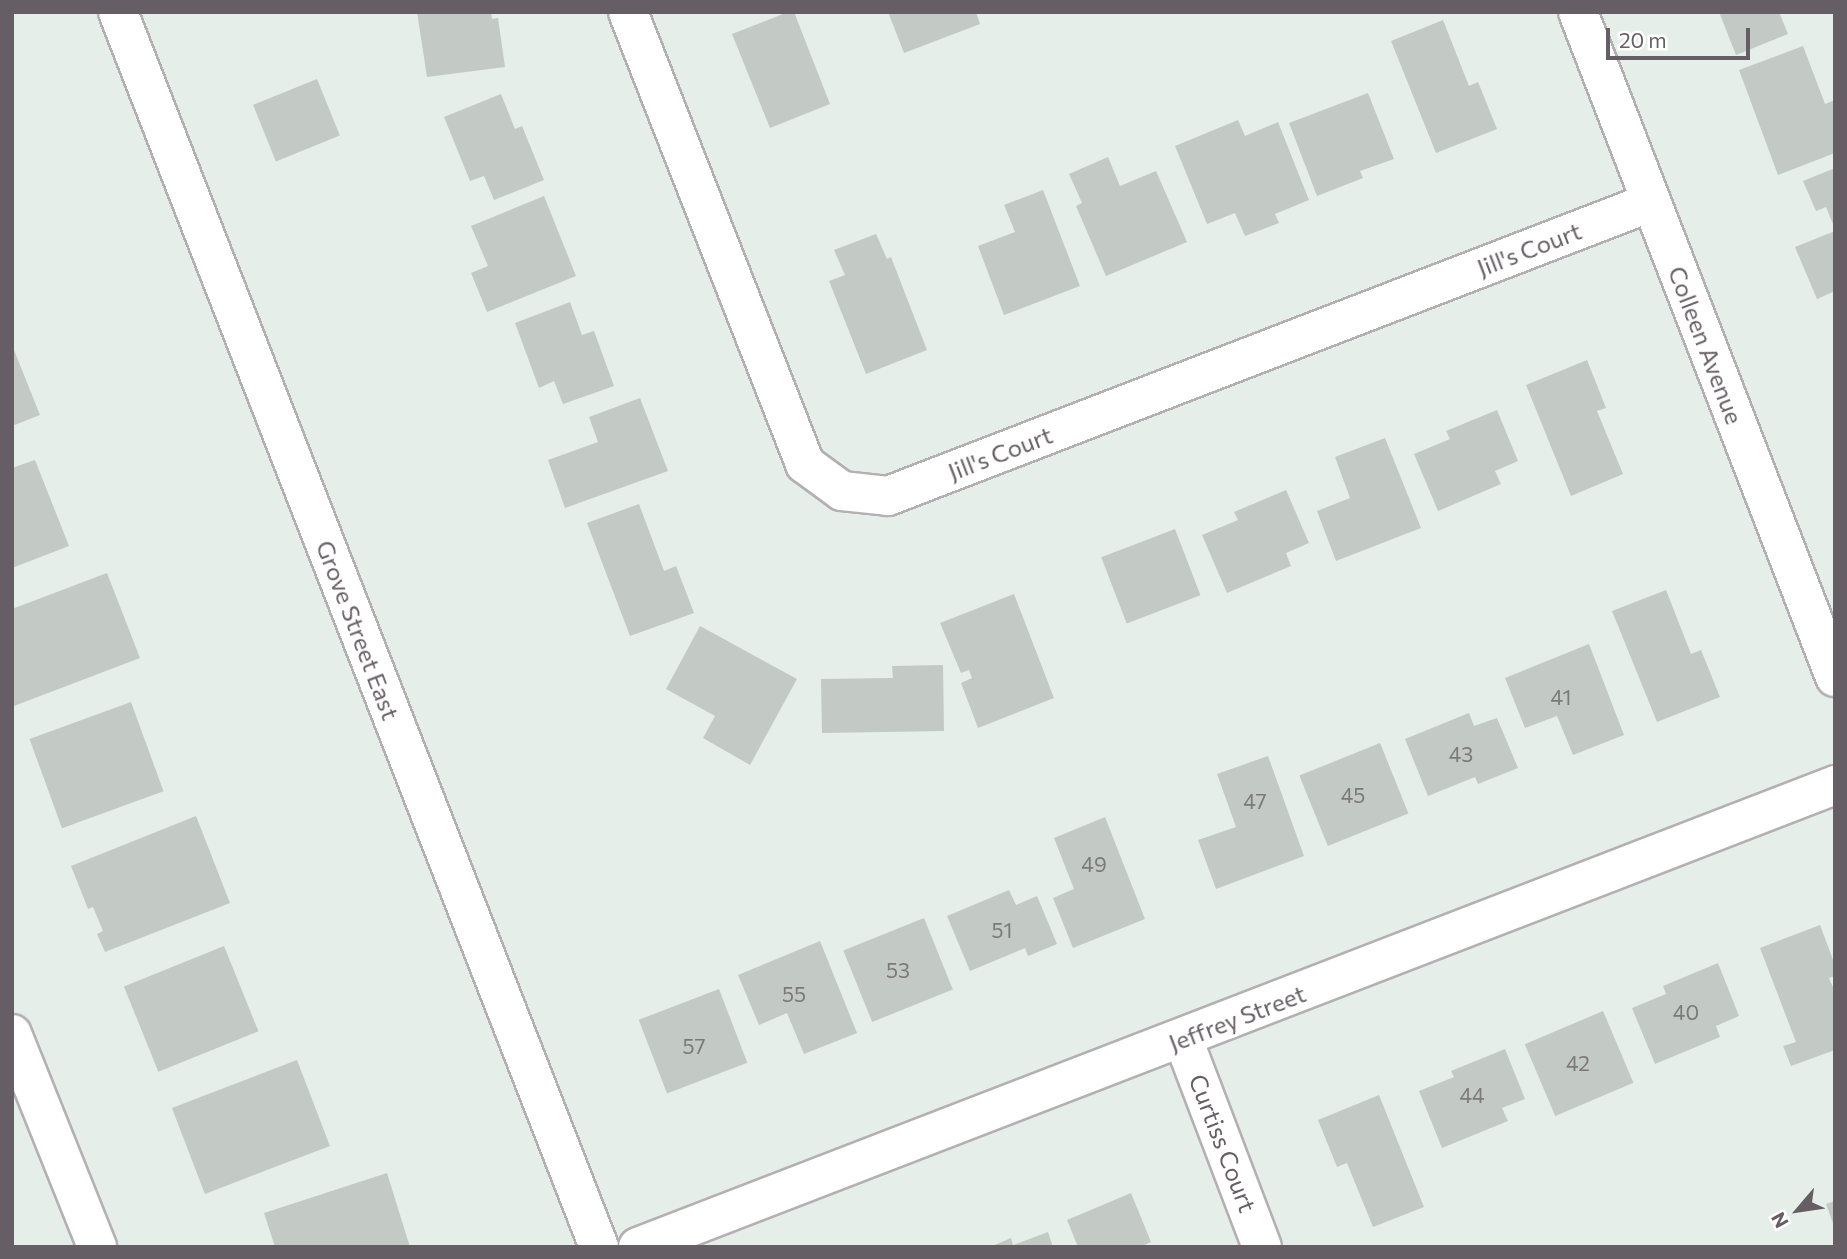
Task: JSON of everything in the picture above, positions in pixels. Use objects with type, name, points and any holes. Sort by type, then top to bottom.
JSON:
[{"type":"street","name":"Grove Street East","points":[[118,12],[599,1247]]},
{"type":"street","name":"Jill's Court","points":[[628,12],[805,464],[842,491],[888,496],[1651,202]]},
{"type":"street","name":"Colleen Avenue","points":[[1578,12],[1835,677]]},
{"type":"street","name":"Jeffrey Street","points":[[638,1247],[1183,1039],[1835,785]]},
{"type":"street","name":"Curtiss Court","points":[[1183,1039],[1262,1247]]},
{"type":"street","points":[[14,1043],[97,1247]]},
{"type":"building","points":[[417,12],[491,12],[492,19],[498,18],[505,67],[427,77]]},
{"type":"building","points":[[794,12],[830,104],[770,128],[732,34]]},
{"type":"building","points":[[888,12],[976,12],[980,24],[904,53]]},
{"type":"building","points":[[1719,12],[1779,12],[1788,34],[1736,55]]},
{"type":"building","points":[[1443,20],[1469,86],[1478,82],[1497,129],[1436,153],[1391,41]]},
{"type":"building","points":[[1803,46],[1825,104],[1835,100],[1835,153],[1778,175],[1739,70]]},
{"type":"building","points":[[317,79],[340,136],[276,161],[253,105]]},
{"type":"building","points":[[1368,93],[1394,159],[1360,171],[1363,178],[1317,196],[1289,123]]},
{"type":"building","points":[[501,94],[515,129],[522,126],[544,180],[494,200],[484,176],[470,181],[444,117]]},
{"type":"building","points":[[1238,120],[1245,136],[1278,122],[1309,200],[1275,214],[1279,223],[1245,236],[1235,213],[1207,224],[1175,146]]},
{"type":"building","points":[[1108,157],[1120,186],[1156,171],[1187,242],[1106,276],[1076,206],[1082,203],[1069,174]]},
{"type":"building","points":[[1835,168],[1835,229],[1826,207],[1816,211],[1803,181]]},
{"type":"building","points":[[1043,190],[1080,286],[1004,315],[978,246],[1015,232],[1004,205]]},
{"type":"building","points":[[544,196],[576,276],[487,312],[471,273],[488,266],[471,226]]},
{"type":"building","points":[[1835,231],[1835,291],[1817,299],[1795,247]]},
{"type":"building","points":[[876,234],[887,259],[891,257],[927,350],[866,374],[829,281],[845,275],[834,250]]},
{"type":"building","points":[[570,302],[582,335],[594,331],[614,386],[563,404],[554,381],[539,388],[515,323]]},
{"type":"building","points":[[12,345],[40,415],[12,426]]},
{"type":"building","points":[[1587,360],[1606,408],[1597,411],[1623,474],[1571,496],[1526,385]]},
{"type":"building","points":[[640,398],[668,471],[565,508],[548,460],[598,442],[589,417]]},
{"type":"building","points":[[1497,410],[1518,461],[1495,471],[1501,484],[1438,511],[1414,454],[1450,439],[1446,431]]},
{"type":"building","points":[[1385,438],[1421,528],[1336,561],[1317,511],[1350,498],[1335,457]]},
{"type":"building","points":[[35,460],[69,546],[12,568],[12,468]]},
{"type":"building","points":[[1286,490],[1309,543],[1286,553],[1291,566],[1227,593],[1202,535],[1238,520],[1234,512]]},
{"type":"building","points":[[639,504],[664,571],[676,566],[694,613],[630,636],[587,523]]},
{"type":"building","points":[[1175,529],[1200,595],[1127,624],[1101,557]]},
{"type":"building","points":[[107,573],[140,658],[14,706],[12,609]]},
{"type":"building","points":[[1666,590],[1691,654],[1701,650],[1720,697],[1657,722],[1612,611]]},
{"type":"building","points":[[1014,594],[1054,698],[978,728],[961,683],[972,678],[969,670],[961,673],[940,623]]},
{"type":"building","points":[[700,626],[797,679],[750,765],[703,738],[715,716],[666,689]]},
{"type":"building","points":[[1589,644],[1624,735],[1573,755],[1557,716],[1525,728],[1505,678]]},
{"type":"building","points":[[943,665],[944,731],[822,733],[821,679],[893,678],[892,666]]},
{"type":"building","points":[[131,702],[163,791],[62,828],[30,739]]},
{"type":"building","points":[[1469,713],[1474,726],[1497,718],[1518,768],[1478,784],[1475,777],[1428,796],[1405,739]]},
{"type":"building","points":[[1380,743],[1408,813],[1328,846],[1299,776]]},
{"type":"building","points":[[1268,756],[1304,856],[1216,889],[1198,840],[1236,827],[1217,774]]},
{"type":"building","points":[[196,816],[230,903],[105,952],[97,934],[103,931],[93,907],[88,909],[71,866]]},
{"type":"building","points":[[1105,817],[1145,919],[1073,948],[1053,898],[1074,889],[1054,838]]},
{"type":"building","points":[[1009,890],[1016,905],[1037,896],[1057,944],[1028,956],[1025,948],[970,971],[947,916]]},
{"type":"building","points":[[924,918],[953,989],[872,1022],[843,951]]},
{"type":"building","points":[[1820,925],[1835,965],[1835,976],[1829,978],[1835,992],[1835,1050],[1791,1066],[1783,1046],[1796,1042],[1760,948]]},
{"type":"building","points":[[820,941],[857,1033],[804,1054],[787,1013],[759,1025],[738,975]]},
{"type":"building","points":[[224,946],[258,1031],[158,1072],[124,986]]},
{"type":"building","points":[[1718,963],[1739,1016],[1716,1026],[1720,1037],[1655,1064],[1632,1008],[1666,994],[1663,986]]},
{"type":"building","points":[[719,989],[747,1063],[667,1094],[639,1020]]},
{"type":"building","points":[[1603,1011],[1633,1083],[1555,1116],[1525,1044]]},
{"type":"building","points":[[1505,1049],[1525,1099],[1502,1108],[1508,1121],[1442,1148],[1419,1091],[1454,1077],[1451,1071]]},
{"type":"building","points":[[297,1060],[330,1146],[205,1194],[172,1108]]},
{"type":"building","points":[[1379,1095],[1424,1207],[1373,1227],[1347,1163],[1337,1167],[1318,1120]]},
{"type":"building","points":[[387,1173],[410,1247],[275,1247],[264,1213]]},
{"type":"building","points":[[1131,1193],[1151,1242],[1140,1247],[1078,1247],[1067,1220]]},
{"type":"building","points":[[1835,1201],[1835,1226],[1834,1226],[1826,1204]]},
{"type":"building","points":[[1048,1232],[1053,1247],[990,1247],[1011,1238],[1013,1245]]}]
